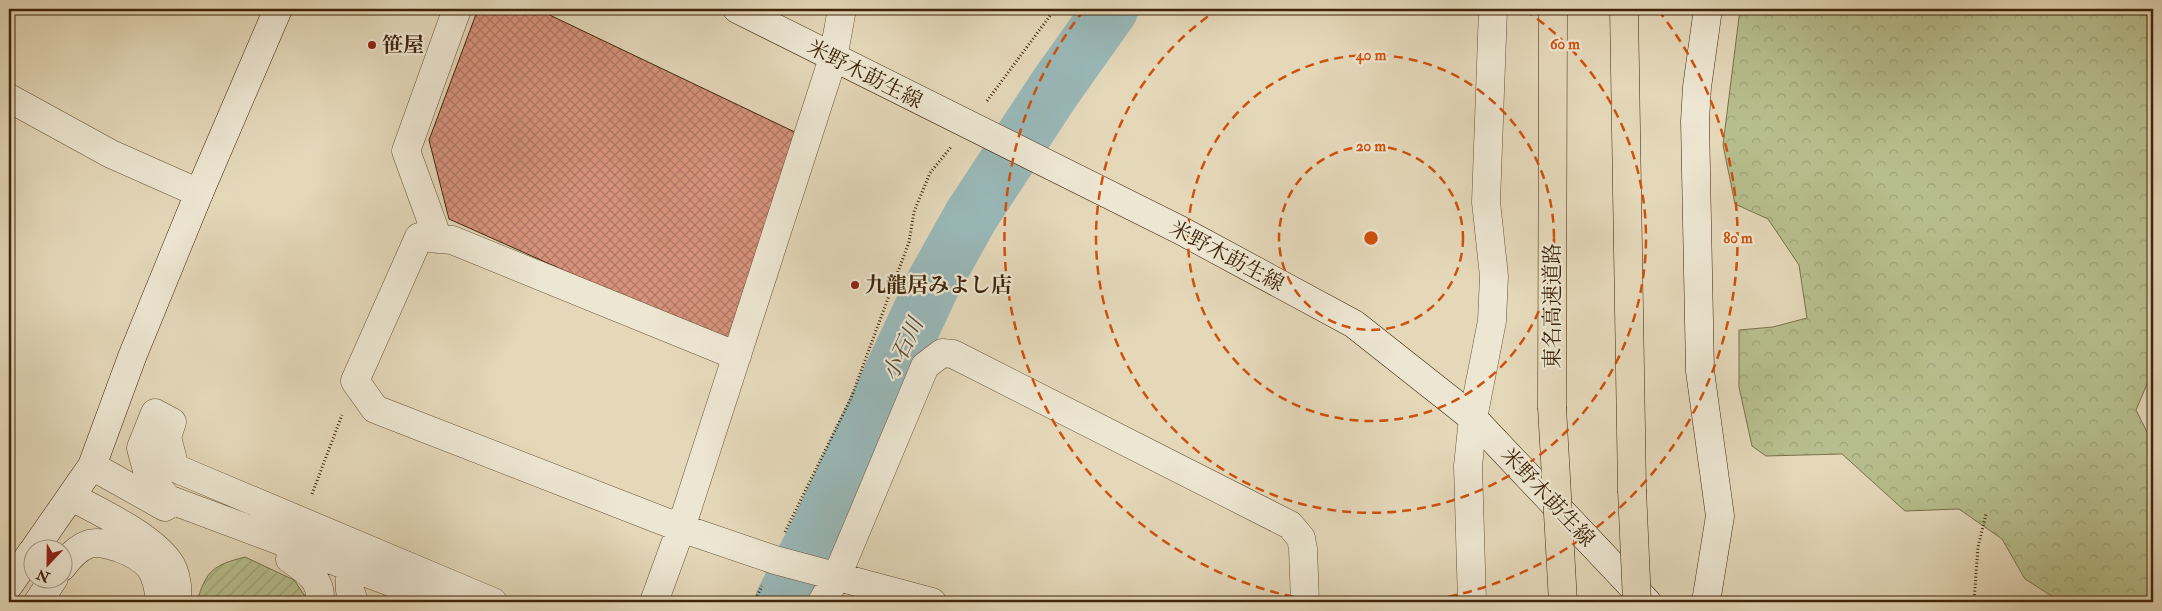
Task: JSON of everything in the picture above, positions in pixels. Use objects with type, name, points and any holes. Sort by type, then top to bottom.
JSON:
[{"type":"highway","name":"東名高速道路","points":[[1553,9],[1552,406],[1563,602]]},
{"type":"highway","points":[[1624,9],[1632,490],[1637,602]]},
{"type":"street","points":[[42,538],[92,466],[132,357],[199,193],[278,9]]},
{"type":"street","points":[[438,239],[406,151],[457,9]]},
{"type":"street","name":"米野木莇生線","points":[[737,9],[968,126],[1180,230],[1354,324],[1474,418],[1647,602]]},
{"type":"street","points":[[654,602],[681,528],[833,58],[842,9]]},
{"type":"street","points":[[1472,602],[1468,466],[1474,418],[1492,321],[1494,276],[1486,202],[1493,9]]},
{"type":"street","points":[[1706,602],[1720,516],[1700,371],[1695,121],[1697,87],[1708,9]]},
{"type":"street","points":[[9,98],[111,154],[199,193]]},
{"type":"street","points":[[737,356],[452,240],[419,237],[355,381],[375,409],[681,528],[775,560],[932,602]]},
{"type":"street","points":[[822,602],[838,576],[925,366],[942,353],[953,354],[1290,525],[1301,538],[1305,602]]},
{"type":"street","points":[[435,602],[393,583],[168,499],[149,478],[141,448],[155,412],[172,422],[166,436],[175,468],[301,522],[376,551],[493,602]]},
{"type":"street","points":[[92,466],[200,528],[290,559],[349,567],[370,597],[413,602]]},
{"type":"street","points":[[72,497],[134,532],[161,553],[172,566],[178,588],[178,602]]},
{"type":"street","points":[[72,555],[89,544],[106,543],[140,556],[151,568],[158,587],[160,602]]},
{"type":"street","points":[[290,559],[309,573],[321,591],[320,602]]},
{"type":"street","points":[[9,586],[22,567]]},
{"type":"street","points":[[38,602],[47,588]]},
{"type":"path","points":[[775,560],[778,546],[850,398],[909,242],[914,212],[930,173],[968,126],[1055,9]]},
{"type":"path","points":[[301,522],[355,381]]},
{"type":"path","points":[[1974,602],[1978,547],[1986,514]]},
{"type":"green space","points":[[1740,9],[2153,9],[2153,370],[2136,410],[2153,444],[2153,602],[2061,602],[2025,579],[2002,539],[1959,509],[1905,511],[1842,454],[1766,456],[1752,446],[1739,387],[1739,330],[1773,327],[1807,318],[1799,265],[1768,219],[1735,204],[1723,145]]},
{"type":"green space","points":[[245,557],[294,580],[307,599],[306,602],[197,602],[204,583],[213,570],[226,563]]},
{"type":"building","points":[[478,9],[537,9],[801,135],[733,346],[449,219],[429,140]]},
{"type":"waterway","name":"小石川","points":[[782,602],[822,522],[933,284],[971,216],[1055,88],[1111,9]]},
{"type":"place","name":"笹屋","points":[[372,45]]},
{"type":"place","name":"九龍居みよし店","points":[[855,285]]}]
